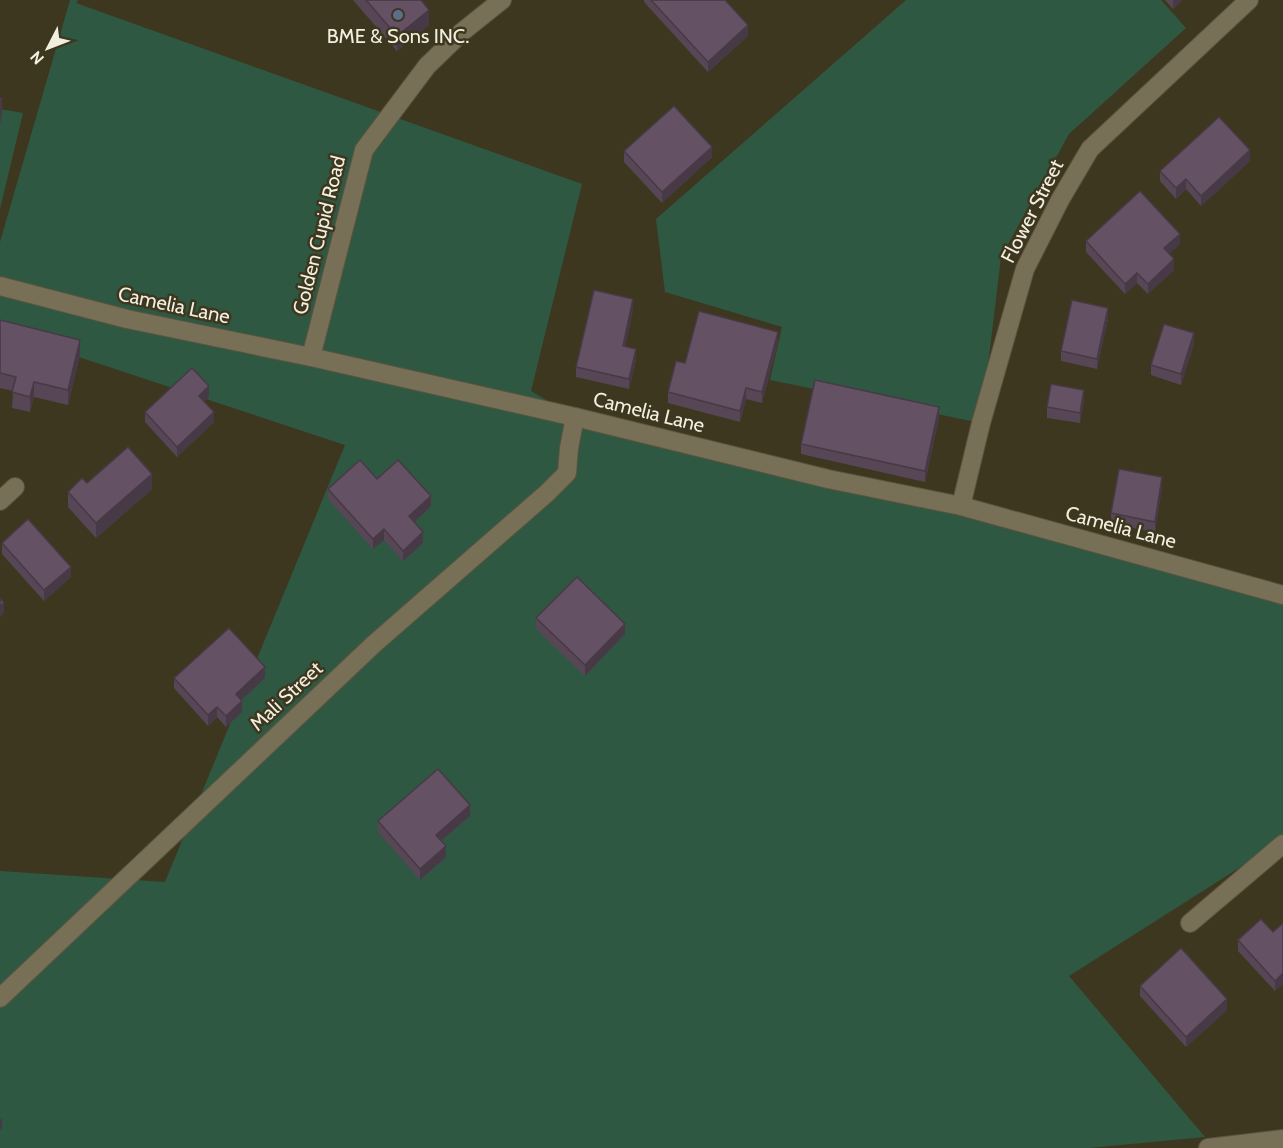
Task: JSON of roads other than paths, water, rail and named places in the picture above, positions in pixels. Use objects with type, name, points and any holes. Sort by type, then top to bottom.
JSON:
[{"type":"street","name":"Golden Cupid Road","points":[[311,357],[364,150],[427,66],[462,32],[502,0]]},
{"type":"street","name":"Flower Street","points":[[961,506],[981,423],[1025,269],[1060,200],[1090,149],[1250,0]]},
{"type":"street","name":"Camelia Lane","points":[[0,286],[127,319],[311,357],[828,478],[961,506],[1283,595]]},
{"type":"street","name":"Mali Street","points":[[0,998],[374,644],[567,473],[575,417]]},
{"type":"street","points":[[0,501],[15,487]]},
{"type":"street","points":[[1190,923],[1283,844]]},
{"type":"street","points":[[1208,1148],[1283,1139]]},
{"type":"place","name":"BME & Sons INC.","points":[[398,15]]}]
